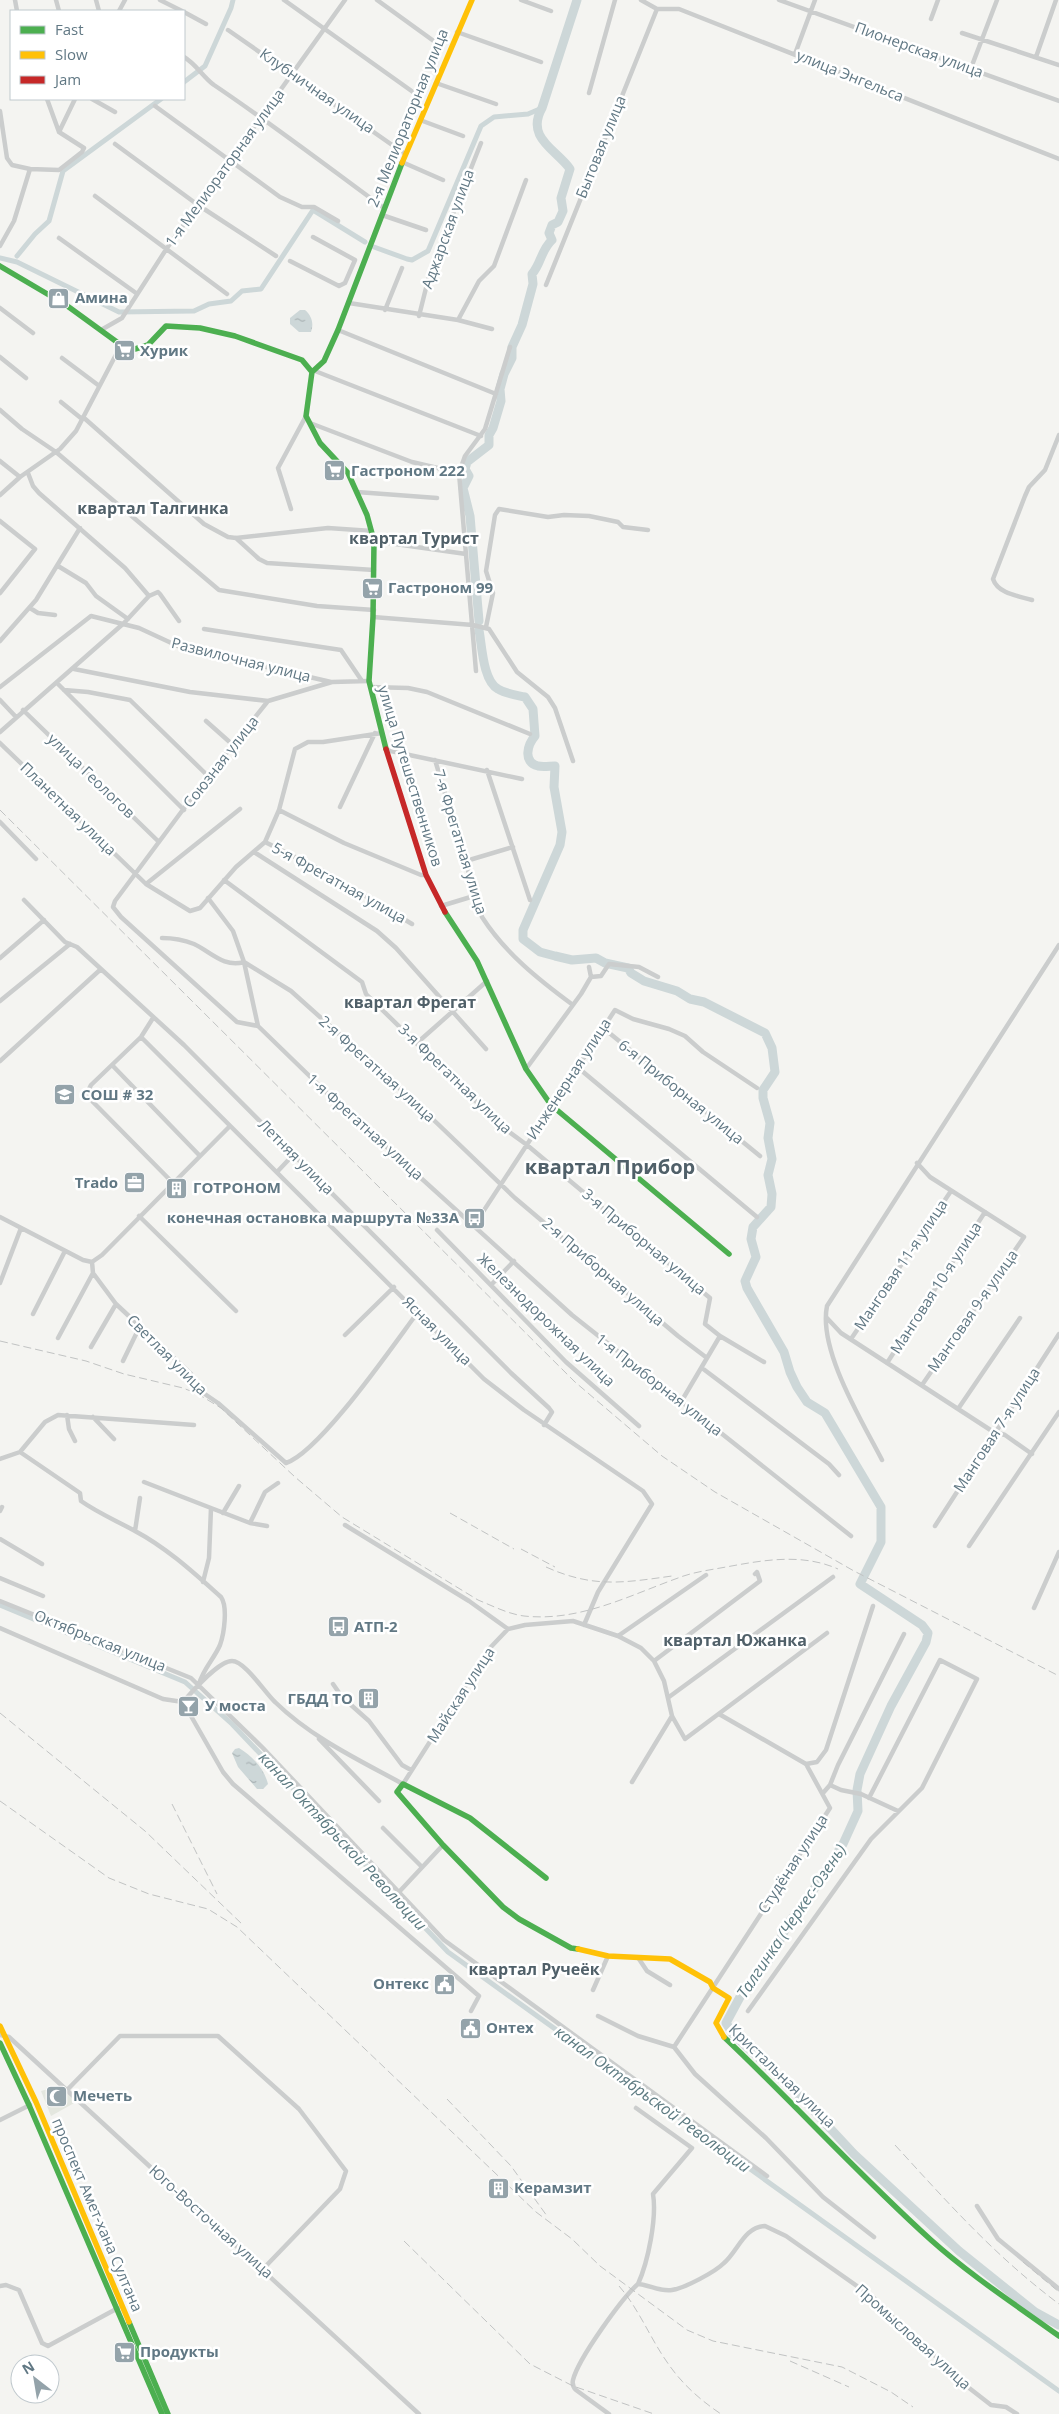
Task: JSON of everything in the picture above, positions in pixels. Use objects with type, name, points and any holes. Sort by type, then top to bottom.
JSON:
[{"type":"street","points":[[160,0],[179,10]]},
{"type":"street","points":[[284,0],[420,97]]},
{"type":"street","name":"1-я Мелиораторная улица","points":[[101,330],[122,318],[136,293],[167,248],[344,0]]},
{"type":"street","points":[[377,0],[442,46]]},
{"type":"street","name":"2-я Мелиораторная улица","points":[[363,263],[405,154],[472,0]]},
{"type":"street","points":[[521,0],[551,10]]},
{"type":"street","points":[[589,93],[615,0]]},
{"type":"street","name":"улица Энгельса","points":[[641,0],[657,9],[679,9],[1059,159]]},
{"type":"street","name":"Пионерская улица","points":[[779,0],[1059,101]]},
{"type":"street","points":[[795,54],[815,0]]},
{"type":"street","points":[[931,19],[938,0]]},
{"type":"street","points":[[971,68],[997,0]]},
{"type":"street","points":[[1036,56],[1056,0]]},
{"type":"street","name":"Бытовая улица","points":[[546,285],[657,9]]},
{"type":"street","points":[[185,13],[206,24]]},
{"type":"street","name":"Клубничная улица","points":[[228,30],[405,154]]},
{"type":"street","points":[[457,32],[541,62]]},
{"type":"street","points":[[962,32],[1059,65]]},
{"type":"street","points":[[185,59],[194,65],[203,76],[384,208]]},
{"type":"street","points":[[436,83],[496,104]]},
{"type":"street","points":[[0,111],[9,162],[30,169],[59,170],[82,152],[84,148],[81,144],[59,132],[47,100]]},
{"type":"street","points":[[59,132],[74,100]]},
{"type":"street","points":[[94,100],[115,112]]},
{"type":"street","points":[[155,106],[280,198],[302,207],[314,207],[338,221]]},
{"type":"street","points":[[420,120],[463,136]]},
{"type":"street","name":"Аджарская улица","points":[[419,316],[430,272],[481,143]]},
{"type":"street","points":[[115,144],[198,205],[276,256]]},
{"type":"street","points":[[402,162],[444,180]]},
{"type":"street","points":[[0,246],[14,221],[30,169]]},
{"type":"street","points":[[458,320],[479,281],[494,266],[526,180]]},
{"type":"street","points":[[95,196],[226,294]]},
{"type":"street","points":[[382,214],[426,230]]},
{"type":"street","points":[[291,509],[278,468],[306,416],[314,372],[324,361],[338,330],[363,263],[313,237]]},
{"type":"street","points":[[59,238],[136,293]]},
{"type":"street","points":[[290,261],[343,286],[355,260]]},
{"type":"street","points":[[0,266],[66,305],[121,346],[135,349],[148,345],[166,326],[182,324],[202,327],[302,360],[314,372],[481,436]]},
{"type":"street","points":[[385,310],[402,268]]},
{"type":"street","points":[[349,303],[419,316],[458,320],[492,329]]},
{"type":"street","points":[[0,308],[33,333]]},
{"type":"street","points":[[338,330],[496,394]]},
{"type":"street","points":[[0,494],[20,477],[56,452],[76,432],[98,385],[121,346]]},
{"type":"street","points":[[476,671],[459,473],[465,456],[481,436],[510,347]]},
{"type":"street","points":[[0,357],[26,378]]},
{"type":"street","points":[[62,358],[98,385]]},
{"type":"street","points":[[61,402],[83,418],[204,524],[228,537],[236,538],[328,528],[372,530]]},
{"type":"street","points":[[0,410],[22,429],[56,452],[219,590],[317,606],[374,610]]},
{"type":"street","name":"улица Путешественников","points":[[306,416],[320,443],[348,474],[372,530],[374,541],[374,610],[367,683],[378,733],[386,750],[426,875],[441,906],[477,961],[526,1069],[551,1105],[730,1254]]},
{"type":"street","points":[[310,423],[412,462],[459,473]]},
{"type":"street","points":[[1032,600],[1008,593],[995,584],[993,580],[1029,487],[1045,470],[1059,435]]},
{"type":"street","points":[[0,461],[20,477]]},
{"type":"street","points":[[28,473],[33,486],[125,568],[149,596]]},
{"type":"street","points":[[357,492],[437,498]]},
{"type":"street","points":[[486,627],[493,593],[486,571],[495,516],[499,509],[548,517],[564,515],[589,516],[618,522],[623,527],[648,530]]},
{"type":"street","points":[[0,521],[35,549],[0,593]]},
{"type":"street","points":[[0,641],[30,608],[80,528]]},
{"type":"street","points":[[236,538],[259,559],[267,563],[374,570]]},
{"type":"street","points":[[374,541],[466,554]]},
{"type":"street","points":[[58,566],[86,583],[96,596],[128,619]]},
{"type":"street","points":[[0,732],[23,710],[74,669],[124,623],[149,596],[154,593],[160,594],[179,621]]},
{"type":"street","points":[[30,608],[38,613],[55,615]]},
{"type":"street","name":"Развилочная улица","points":[[0,687],[91,616],[124,623],[175,645],[332,682]]},
{"type":"street","points":[[373,617],[486,627],[492,633],[517,672],[548,697],[555,708],[573,761]]},
{"type":"street","points":[[204,629],[341,650],[367,683]]},
{"type":"street","points":[[74,669],[190,692],[268,700]]},
{"type":"street","name":"Союзная улица","points":[[258,1026],[237,1022],[121,917],[113,907],[115,901],[208,776],[268,700],[332,682],[367,683],[408,688],[427,692],[530,734]]},
{"type":"street","points":[[58,683],[184,810]]},
{"type":"street","points":[[64,690],[88,692],[130,700],[208,776]]},
{"type":"street","points":[[0,700],[16,718]]},
{"type":"street","name":"улица Геологов","points":[[23,710],[159,842]]},
{"type":"street","points":[[206,721],[233,744]]},
{"type":"street","points":[[340,807],[378,733]]},
{"type":"street","points":[[258,1026],[244,962],[233,931],[208,898],[224,880],[265,842],[279,810],[291,758],[295,749],[301,744],[378,733]]},
{"type":"street","name":"Планетная улица","points":[[0,743],[146,884],[190,911],[200,908],[208,898]]},
{"type":"street","points":[[386,750],[488,770],[522,779]]},
{"type":"street","name":"7-я Фрегатная улица","points":[[435,760],[466,862],[474,896],[482,917],[491,931],[524,966],[574,1005]]},
{"type":"street","points":[[488,770],[530,900]]},
{"type":"street","points":[[146,884],[240,810]]},
{"type":"street","points":[[279,810],[365,852],[421,876],[426,875]]},
{"type":"street","points":[[0,822],[36,860]]},
{"type":"street","name":"5-я Фрегатная улица","points":[[265,842],[329,874],[412,924]]},
{"type":"street","points":[[466,862],[513,847]]},
{"type":"street","points":[[254,852],[284,869],[377,931],[396,948],[486,1048]]},
{"type":"street","name":"3-я Фрегатная улица","points":[[224,880],[359,979],[364,986],[366,994],[501,1126],[527,1145]]},
{"type":"street","points":[[441,906],[474,896]]},
{"type":"street","name":"Летняя улица","points":[[24,900],[70,944],[77,947],[184,1045],[511,1373],[549,1408],[552,1412],[544,1425]]},
{"type":"street","points":[[0,958],[44,920]]},
{"type":"street","points":[[162,938],[172,938],[195,945],[225,962],[235,965],[244,962]]},
{"type":"street","points":[[0,1001],[70,944]]},
{"type":"street","points":[[882,1460],[849,1394],[835,1360],[828,1338],[825,1316],[827,1306],[917,1163],[1059,945]]},
{"type":"street","name":"2-я Фрегатная улица","points":[[244,962],[291,992],[417,1104],[501,1184]]},
{"type":"street","points":[[591,977],[601,976],[609,964],[639,967],[658,976]]},
{"type":"street","points":[[526,1069],[574,1005],[591,977],[589,967]]},
{"type":"street","points":[[0,1061],[101,969]]},
{"type":"street","points":[[417,1043],[487,981]]},
{"type":"street","name":"Инженерная улица","points":[[475,1224],[576,1066],[615,1010],[634,1019],[670,1029],[684,1036],[703,1052],[757,1088]]},
{"type":"street","points":[[153,1018],[141,1037],[91,1085],[86,1093],[173,1182]]},
{"type":"street","name":"1-я Фрегатная улица","points":[[258,1026],[326,1092],[475,1224]]},
{"type":"street","name":"6-я Приборная улица","points":[[602,1027],[760,1156]]},
{"type":"street","name":"Ясная улица","points":[[141,1037],[229,1127],[394,1287],[484,1380],[544,1425],[643,1491],[652,1504],[598,1592],[584,1625]]},
{"type":"street","points":[[112,1065],[200,1156]]},
{"type":"street","points":[[576,1066],[757,1217]]},
{"type":"street","points":[[0,1217],[83,1260],[92,1262],[102,1255],[229,1127]]},
{"type":"street","name":"3-я Приборная улица","points":[[527,1145],[710,1298],[705,1324],[720,1336],[764,1362]]},
{"type":"street","points":[[277,1172],[294,1154]]},
{"type":"street","points":[[917,1163],[930,1177],[985,1212]]},
{"type":"street","name":"2-я Приборная улица","points":[[501,1184],[678,1336],[707,1358]]},
{"type":"street","name":"Манговая 11-я улица","points":[[851,1339],[951,1191]]},
{"type":"street","name":"Манговая 9-я улица","points":[[922,1385],[1024,1237],[985,1212]]},
{"type":"street","name":"Манговая 10-я улица","points":[[887,1363],[985,1212]]},
{"type":"street","points":[[139,1216],[236,1311]]},
{"type":"street","name":"1-я Приборная улица","points":[[475,1224],[592,1331],[851,1536]]},
{"type":"street","points":[[0,1283],[21,1228]]},
{"type":"street","name":"Железнодорожная улица","points":[[437,1230],[566,1362],[639,1426]]},
{"type":"street","points":[[33,1314],[65,1251]]},
{"type":"street","points":[[491,1284],[514,1260]]},
{"type":"street","points":[[58,1338],[92,1272],[92,1262]]},
{"type":"street","name":"Светлая улица","points":[[92,1272],[116,1304],[191,1374],[196,1388],[218,1403],[286,1463],[306,1450],[339,1416],[418,1312]]},
{"type":"street","points":[[345,1335],[394,1287]]},
{"type":"street","points":[[91,1347],[116,1304]]},
{"type":"street","points":[[825,1316],[837,1329],[851,1339],[996,1433],[1005,1435],[1032,1454]]},
{"type":"street","points":[[958,1408],[1020,1318]]},
{"type":"street","points":[[123,1361],[140,1326]]},
{"type":"street","name":"Манговая 7-я улица","points":[[935,1526],[1059,1334]]},
{"type":"street","points":[[680,1402],[720,1336]]},
{"type":"street","points":[[702,1368],[829,1464],[839,1475]]},
{"type":"street","points":[[969,1546],[1059,1414]]},
{"type":"street","points":[[67,1415],[69,1429],[75,1441]]},
{"type":"street","points":[[0,1459],[20,1452],[51,1417],[67,1415],[194,1424]]},
{"type":"street","points":[[94,1417],[114,1439]]},
{"type":"street","points":[[20,1452],[80,1493],[81,1501],[95,1511],[135,1530],[164,1549],[221,1597],[225,1606],[220,1643],[203,1671],[198,1685]]},
{"type":"street","points":[[144,1482],[250,1523],[267,1526]]},
{"type":"street","points":[[250,1523],[265,1492],[278,1483]]},
{"type":"street","points":[[223,1513],[239,1486]]},
{"type":"street","points":[[135,1530],[140,1498]]},
{"type":"street","points":[[204,1582],[208,1558],[211,1508]]},
{"type":"street","points":[[344,1524],[468,1600],[508,1629],[525,1624],[573,1621],[618,1636],[641,1648],[654,1661],[669,1697],[672,1716],[685,1739],[827,1633]]},
{"type":"street","points":[[0,1539],[42,1564]]},
{"type":"street","points":[[1034,1608],[1059,1552]]},
{"type":"street","points":[[654,1661],[760,1581],[757,1572],[755,1574]]},
{"type":"street","points":[[618,1636],[706,1575]]},
{"type":"street","points":[[669,1697],[833,1577]]},
{"type":"street","points":[[0,1578],[43,1596]]},
{"type":"street","name":"Октябрьская улица","points":[[0,1601],[191,1678],[263,1748],[444,1940],[767,2176]]},
{"type":"street","points":[[718,1714],[806,1764],[817,1762],[826,1750],[872,1606]]},
{"type":"street","points":[[0,1628],[164,1699],[183,1702]]},
{"type":"street","name":"Майская улица","points":[[403,1784],[489,1649],[508,1629]]},
{"type":"street","points":[[823,1793],[830,1785],[838,1765],[904,1634]]},
{"type":"street","points":[[183,1702],[198,1685],[222,1664],[232,1660],[242,1664],[275,1702],[316,1736],[379,1801]]},
{"type":"street","points":[[748,2011],[849,1867],[871,1839],[922,1788],[977,1679],[940,1660],[869,1798]]},
{"type":"street","points":[[333,1684],[342,1697],[369,1721],[402,1765],[411,1770]]},
{"type":"street","points":[[183,1702],[223,1772],[233,1784],[478,1996],[471,2011]]},
{"type":"street","points":[[632,1782],[672,1716]]},
{"type":"street","points":[[316,1736],[470,1818],[546,1878]]},
{"type":"street","name":"Студёная улица","points":[[674,2047],[830,1808],[823,1793],[814,1782],[806,1764]]},
{"type":"street","name":"Кристальная улица","points":[[403,1784],[397,1792],[398,1796],[443,1845],[504,1907],[519,1919],[571,1948],[608,1956],[639,1959],[650,1957],[670,1960],[710,1982],[713,1988],[730,1998],[716,2023],[720,2034],[789,2099],[893,2205],[932,2241],[952,2258],[1059,2336]]},
{"type":"street","points":[[830,1785],[861,1794],[898,1811]]},
{"type":"street","points":[[383,1828],[422,1867]]},
{"type":"street","points":[[399,1892],[443,1845]]},
{"type":"street","points":[[593,1990],[608,1956]]},
{"type":"street","points":[[639,1959],[647,1971],[670,1985]]},
{"type":"street","points":[[598,2016],[638,2036],[674,2047],[695,2074],[766,2138],[823,2198],[874,2237]]},
{"type":"street","name":"проспект Амет-хана Султана","points":[[0,2026],[36,2102],[168,2414]]},
{"type":"street","name":"Юго-Восточная улица","points":[[3,2035],[67,2090],[419,2414]]},
{"type":"street","points":[[67,2090],[120,2036],[218,2036],[299,2109],[346,2171],[340,2189],[263,2269]]},
{"type":"street","points":[[0,2042],[162,2414]]},
{"type":"street","points":[[0,2120],[36,2102]]},
{"type":"street","points":[[609,2414],[576,2390],[573,2386],[573,2380],[620,2303],[638,2284],[649,2246],[654,2204],[653,2194],[692,2148],[636,2108]]},
{"type":"street","points":[[977,2206],[998,2239],[1059,2289]]},
{"type":"street","name":"Промысловая улица","points":[[638,2284],[662,2290],[672,2290],[683,2286],[724,2264],[747,2234],[759,2226],[772,2228],[874,2298],[910,2335],[951,2369],[955,2377],[992,2405],[1006,2407],[1017,2414]]},
{"type":"street","points":[[0,2286],[6,2285],[19,2290],[42,2343],[48,2346],[123,2307]]},
{"type":"shaded area","points":[[60,2086],[76,2102],[51,2116],[41,2091]]},
{"type":"water","points":[[300,310],[305,310],[311,317],[311,332],[299,332],[290,324],[290,318]]},
{"type":"water","points":[[239,1748],[253,1759],[264,1773],[268,1784],[263,1789],[257,1789],[238,1767],[232,1753],[235,1749]]},
{"type":"waterway","points":[[185,81],[205,66],[233,0]]},
{"type":"waterway","name":"Талгинка (Черкес-Озень)","points":[[479,621],[470,516],[463,488],[469,476],[465,469],[467,462],[489,445],[489,435],[501,401],[500,389],[504,374],[512,358],[512,347],[522,325],[533,284],[532,274],[552,240],[549,233],[552,225],[558,222],[563,211],[561,198],[570,169],[545,143],[537,128],[538,118],[577,0]]},
{"type":"waterway","points":[[17,256],[35,234],[49,221],[63,171],[160,100]]},
{"type":"waterway","points":[[374,247],[412,260],[428,251],[481,126],[494,117],[528,114],[542,108]]},
{"type":"waterway","points":[[0,258],[17,262],[119,312],[194,311],[209,304],[231,301],[242,291],[261,289],[313,210],[365,242]]},
{"type":"waterway","name":"Талгинка (Черкес-Озень)","points":[[479,630],[486,671],[493,685],[504,692],[525,697],[533,709],[535,736],[529,748],[528,757],[530,761],[538,766],[555,766],[554,787],[562,832],[560,845],[523,930],[523,939],[540,952],[572,960],[596,958],[605,963],[628,968],[631,973],[644,981],[677,991],[690,999],[704,1002],[765,1033],[772,1048],[775,1072],[763,1090],[763,1098],[770,1123],[768,1138],[772,1159],[768,1175],[772,1194],[771,1207],[753,1227],[751,1239],[756,1257],[745,1281],[747,1288],[784,1352],[797,1387],[807,1402],[825,1413],[881,1507],[881,1542],[860,1584],[922,1625],[928,1633],[926,1642],[891,1706],[860,1774],[857,1790],[858,1811],[843,1844],[805,1903],[789,1922],[772,1956],[740,1997],[726,2023],[733,2034],[800,2096],[854,2154],[959,2251],[1035,2312],[1059,2325]]},
{"type":"waterway","name":"канал Октябрьской Революции","points":[[0,1605],[185,1682],[232,1724],[448,1952],[1059,2391]]},
{"type":"railway","points":[[0,810],[575,1382],[662,1456],[715,1492],[854,1571],[1059,1676]]},
{"type":"railway","points":[[0,1341],[86,1361],[124,1374],[183,1388],[198,1394],[221,1408],[295,1477],[342,1517],[478,1600],[512,1614],[544,1617],[584,1611],[622,1600],[690,1574],[754,1562],[797,1559],[824,1564],[838,1569]]},
{"type":"railway","points":[[450,1513],[514,1549]]},
{"type":"railway","points":[[521,1549],[555,1567]]},
{"type":"railway","points":[[546,1567],[563,1574],[593,1581],[623,1582],[672,1576]]},
{"type":"railway","points":[[0,1713],[145,1831],[243,1925]]},
{"type":"railway","points":[[0,1801],[109,1878],[149,1894],[208,1909],[237,1927],[536,2212],[572,2239],[600,2266],[687,2330],[713,2341],[842,2367],[891,2392],[913,2407]]},
{"type":"railway","points":[[172,1804],[217,1894]]},
{"type":"railway","points":[[447,2099],[511,2166],[547,2216]]},
{"type":"railway","points":[[895,2145],[993,2248],[1059,2304]]},
{"type":"railway","points":[[404,2241],[530,2364],[573,2386],[654,2414]]},
{"type":"railway","points":[[1023,2262],[1059,2292]]},
{"type":"railway","points":[[619,2286],[633,2304],[672,2370],[691,2391],[721,2414]]},
{"type":"railway","points":[[790,2361],[849,2387]]},
{"type":"traffic: fast","points":[[386,749],[369,681],[373,617],[374,541],[367,515],[348,473],[320,443],[306,416],[312,372],[324,361],[338,330],[402,163]]},
{"type":"traffic: fast","points":[[0,266],[66,305],[121,345],[135,349],[148,345],[166,326],[200,328],[235,336],[302,360],[312,372]]},
{"type":"traffic: fast","points":[[445,912],[477,961],[526,1069],[551,1105],[729,1254]]},
{"type":"traffic: fast","points":[[546,1878],[470,1818],[403,1784],[397,1792],[443,1845],[503,1907],[519,1919],[571,1948],[578,1949]]},
{"type":"traffic: fast","points":[[724,2037],[931,2240],[977,2278],[1059,2336]]},
{"type":"traffic: fast","points":[[0,2043],[29,2105],[162,2414]]},
{"type":"traffic: fast","points":[[129,2322],[168,2414]]},
{"type":"traffic: slow","points":[[402,163],[472,0]]},
{"type":"traffic: slow","points":[[578,1949],[608,1956],[670,1959],[710,1982],[713,1988],[729,1998],[716,2023],[724,2037]]},
{"type":"traffic: slow","points":[[0,2026],[36,2102],[129,2322]]},
{"type":"traffic: jam","points":[[386,749],[426,875],[445,912]]},
{"type":"place","name":"Амина","points":[[59,298]]},
{"type":"place","name":"Хурик","points":[[124,351]]},
{"type":"place","name":"Гастроном 222","points":[[335,471]]},
{"type":"place","name":"Гастроном 99","points":[[372,588]]},
{"type":"place","name":"СОШ # 32","points":[[65,1095]]},
{"type":"place","name":"Trado","points":[[134,1183]]},
{"type":"place","name":"ГОТРОНОМ","points":[[177,1188]]},
{"type":"place","name":"конечная остановка маршрута №33А","points":[[475,1218]]},
{"type":"place","name":"АТП-2","points":[[338,1627]]},
{"type":"place","name":"ГБДД ТО","points":[[369,1699]]},
{"type":"place","name":"У моста","points":[[189,1706]]},
{"type":"place","name":"Онтекс","points":[[445,1984]]},
{"type":"place","name":"Онтех","points":[[470,2028]]},
{"type":"place","name":"Мечеть","points":[[57,2096]]},
{"type":"place","name":"Керамзит","points":[[498,2188]]},
{"type":"place","name":"Продукты","points":[[124,2352]]},
{"type":"district","name":"квартал Талгинка","points":[[153,508]]},
{"type":"district","name":"квартал Турист","points":[[414,538]]},
{"type":"district","name":"квартал Фрегат","points":[[410,1002]]},
{"type":"district","name":"квартал Прибор","points":[[610,1167]]},
{"type":"district","name":"квартал Южанка","points":[[735,1640]]},
{"type":"district","name":"квартал Ручеёк","points":[[534,1969]]}]
